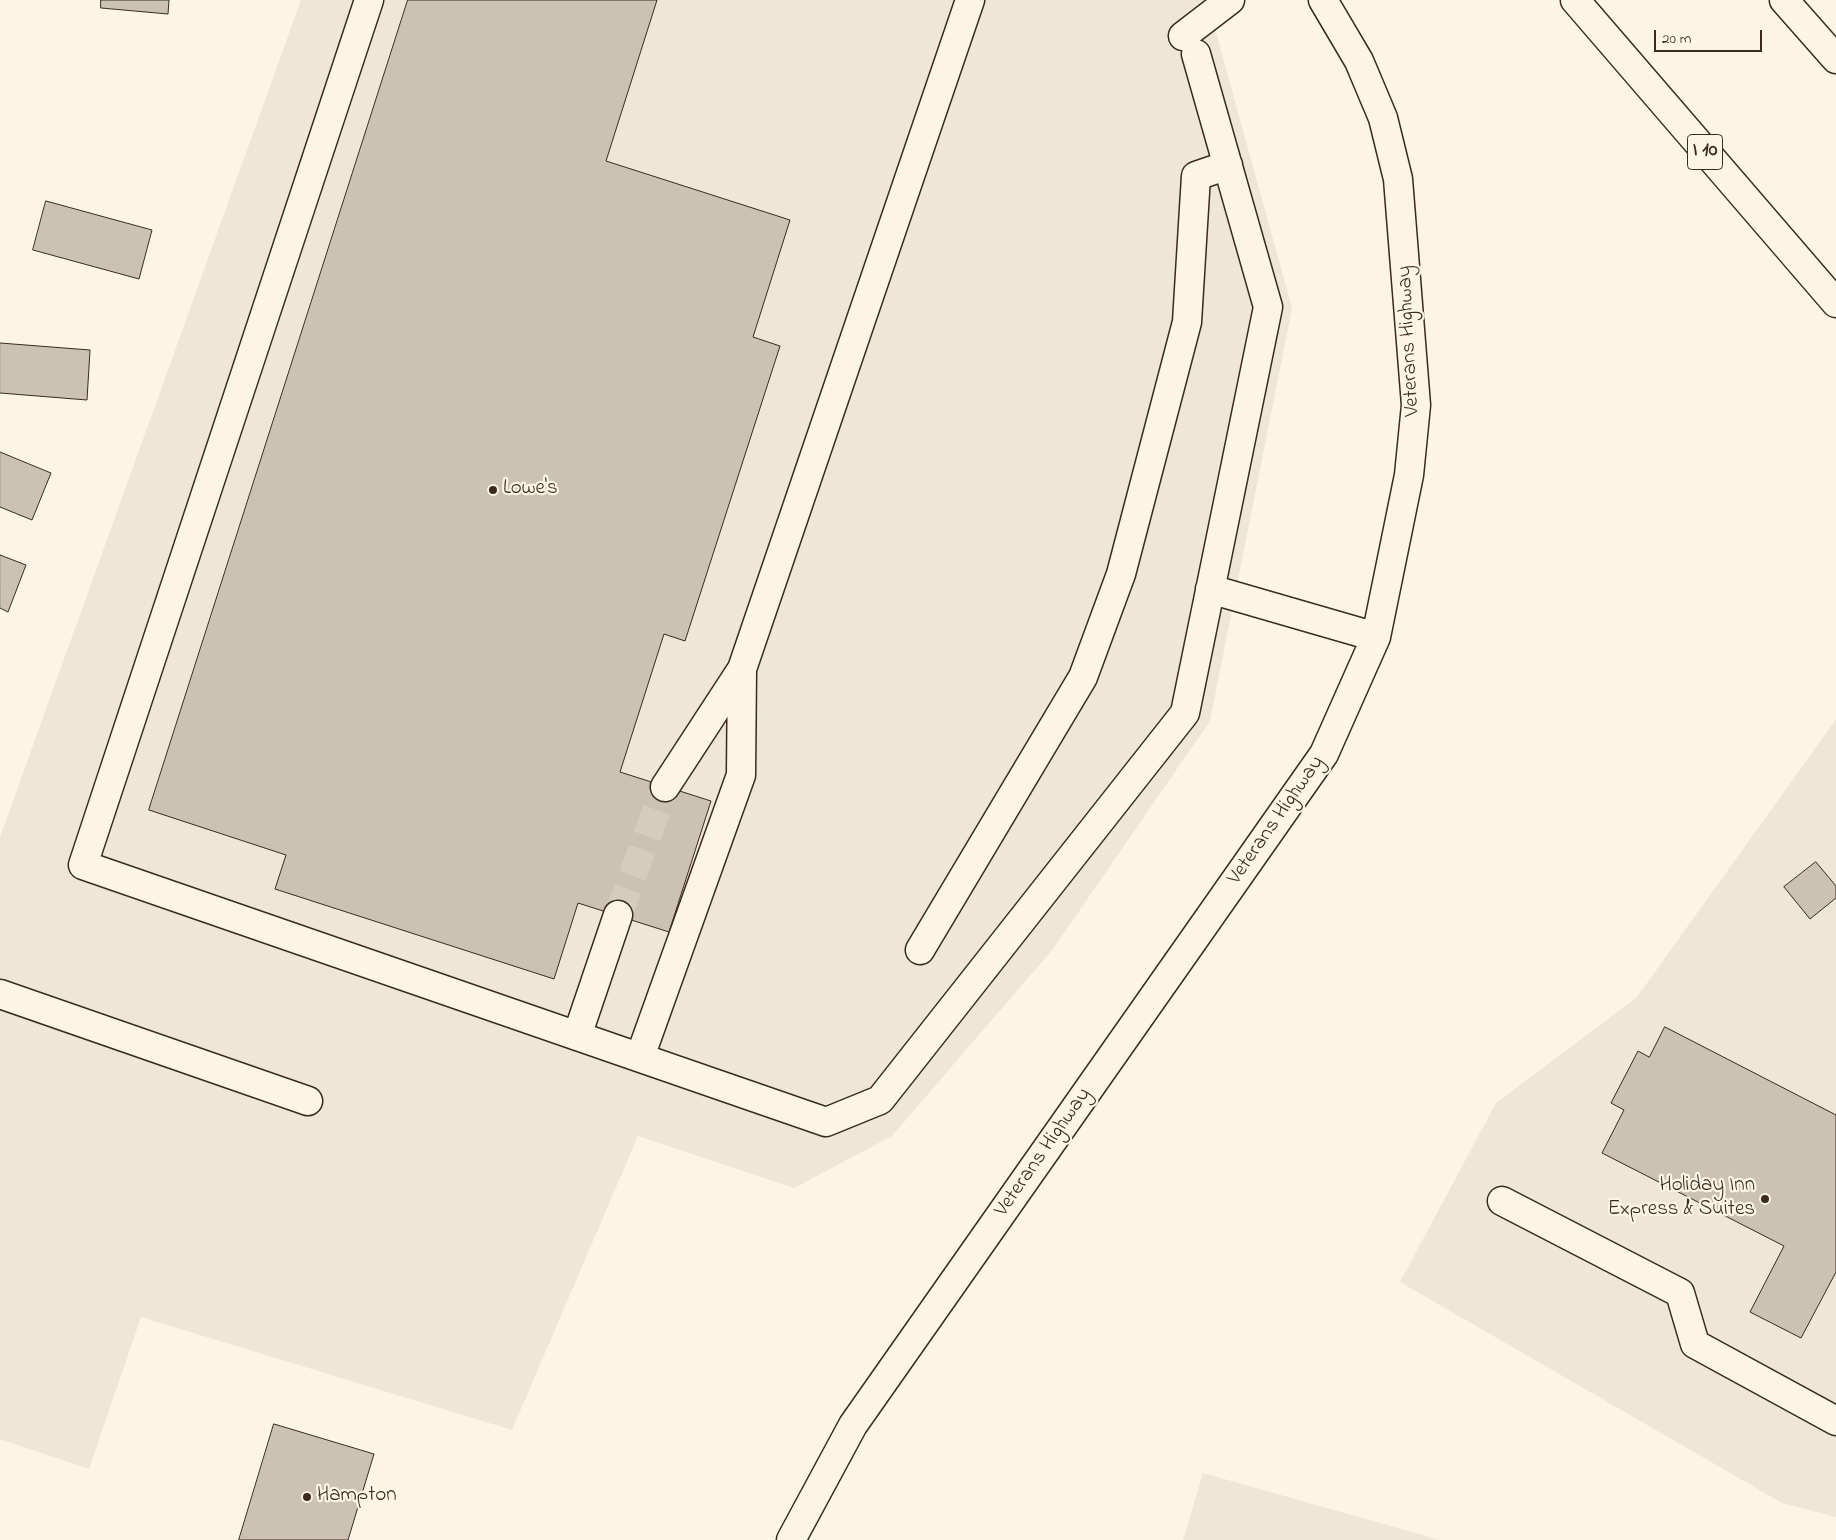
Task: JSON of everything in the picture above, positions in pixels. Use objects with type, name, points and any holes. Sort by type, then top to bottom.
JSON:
[{"type":"main road","points":[[369,0],[83,865],[826,1122],[880,1100],[1185,713],[1268,308],[1228,165],[1190,45],[1230,0]]},
{"type":"main road","points":[[665,787],[742,669],[970,0]]},
{"type":"main road","name":"Veterans Highway","points":[[791,1540],[853,1426],[1324,754],[1376,637],[1409,475],[1416,405],[1405,250],[1398,180],[1383,118],[1359,61],[1323,0]]},
{"type":"main road","name":"I 10","points":[[1574,0],[1836,303]]},
{"type":"main road","points":[[1784,0],[1836,60]]},
{"type":"main road","points":[[920,950],[1083,677],[1120,574],[1187,322],[1196,176],[1228,165]]},
{"type":"main road","points":[[1210,589],[1376,637]]},
{"type":"main road","points":[[640,1057],[740,775],[742,669]]},
{"type":"main road","points":[[577,1036],[618,915]]},
{"type":"main road","points":[[0,994],[308,1101]]},
{"type":"main road","points":[[1502,1201],[1680,1293],[1694,1344],[1836,1421]]},
{"type":"shaded area","points":[[301,0],[1207,0],[1292,308],[1210,721],[1053,949],[892,1136],[794,1188],[638,1136],[512,1430],[141,1317],[89,1469],[0,1439],[0,837]]},
{"type":"shaded area","points":[[1836,719],[1836,1517],[1782,1503],[1400,1282],[1496,1103],[1637,997]]},
{"type":"shaded area","points":[[1203,1473],[1440,1540],[1183,1540]]},
{"type":"building","points":[[101,0],[169,0],[168,14],[101,8]]},
{"type":"building","name":"Lowe's","points":[[408,0],[657,0],[606,161],[790,220],[753,337],[780,346],[685,641],[664,634],[620,772],[711,801],[669,932],[578,903],[554,979],[275,889],[286,855],[149,810]]},
{"type":"building","points":[[46,201],[152,230],[139,279],[33,250]]},
{"type":"building","points":[[0,343],[90,350],[87,400],[0,393]]},
{"type":"building","points":[[0,452],[51,473],[32,520],[0,507]]},
{"type":"building","points":[[0,555],[26,565],[8,612],[0,608]]},
{"type":"building","points":[[1816,862],[1836,886],[1836,898],[1810,919],[1784,887]]},
{"type":"building","name":"Holiday Inn Express & Suites","points":[[1665,1027],[1836,1115],[1836,1272],[1801,1338],[1750,1312],[1784,1246],[1602,1153],[1624,1110],[1611,1103],[1638,1051],[1649,1057]]},
{"type":"building","name":"Hampton","points":[[274,1424],[374,1454],[348,1540],[239,1540]]},
{"type":"tunnel","points":[[618,915],[665,787]]},
{"type":"place","name":"Lowe's","points":[[493,490]]},
{"type":"place","name":"Holiday Inn Express & Suites","points":[[1765,1199]]},
{"type":"place","name":"Hampton","points":[[307,1497]]}]
